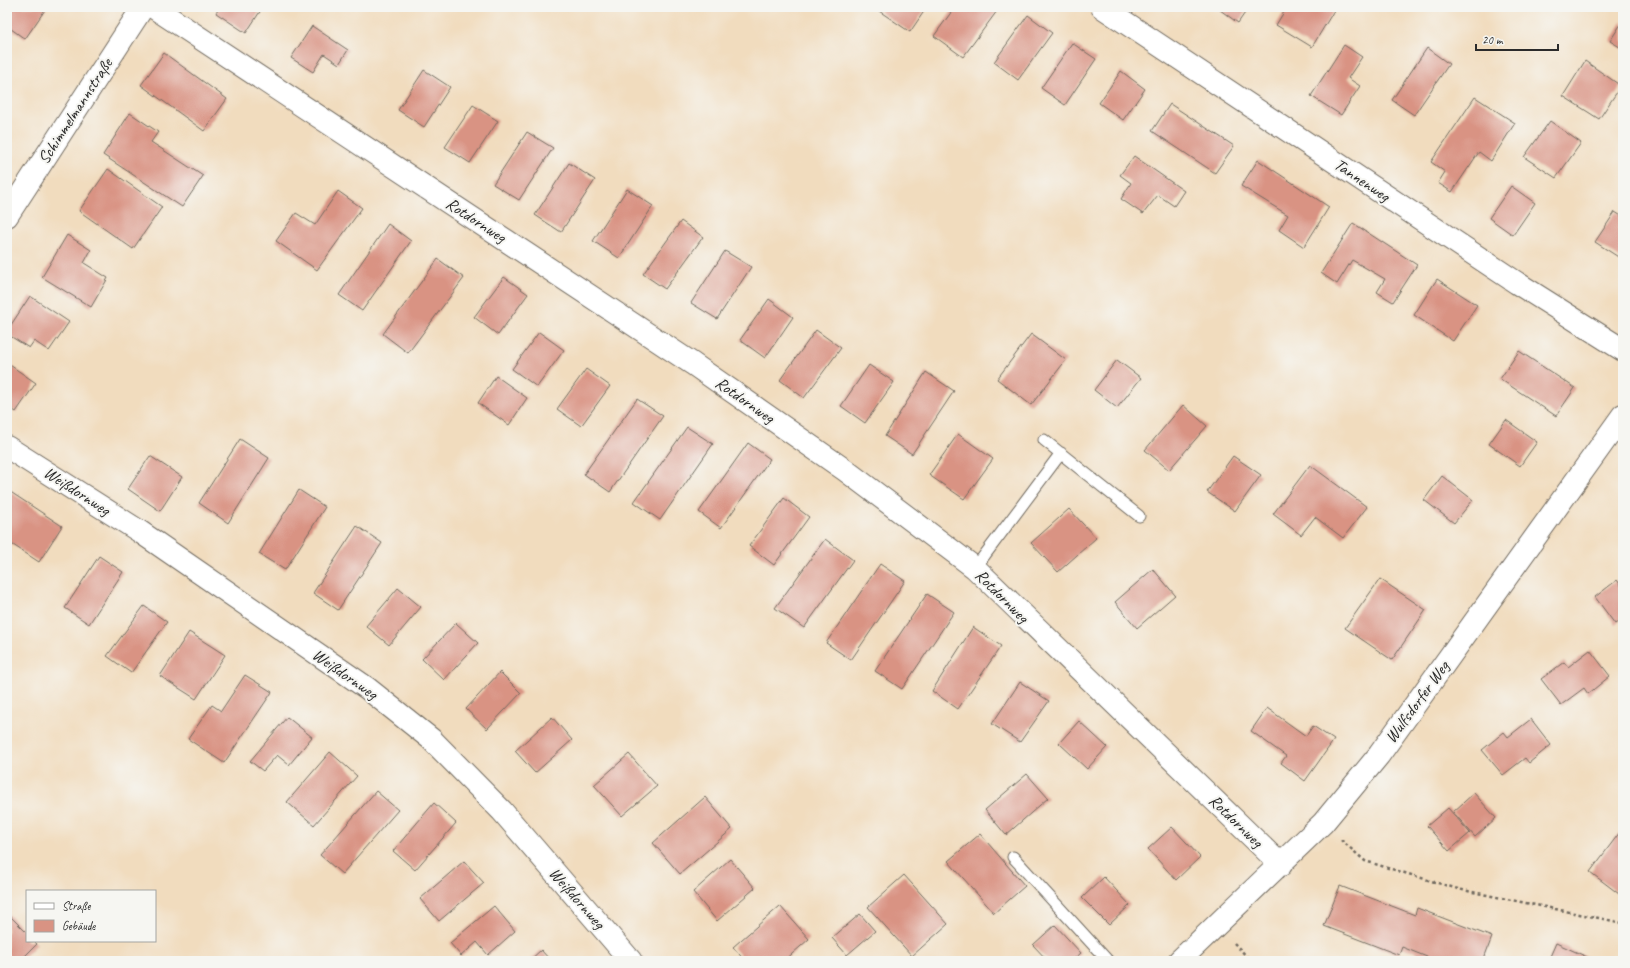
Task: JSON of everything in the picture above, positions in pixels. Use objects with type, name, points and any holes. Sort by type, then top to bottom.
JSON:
[{"type":"street","name":"Schimmelmannstraße","points":[[7,216],[144,7]]},
{"type":"street","name":"Rotdornweg","points":[[152,7],[693,364],[845,470],[974,568],[1281,865]]},
{"type":"street","name":"Tannenweg","points":[[1102,7],[1516,283],[1623,350]]},
{"type":"street","name":"Wulfsdorfer Weg","points":[[1179,961],[1323,824],[1379,755],[1623,415]]},
{"type":"street","name":"Weißdornweg","points":[[7,447],[139,531],[367,688],[431,739],[502,811],[631,961]]},
{"type":"lane","points":[[1044,440],[1139,516]]},
{"type":"lane","points":[[974,568],[1061,453]]},
{"type":"lane","points":[[1013,857],[1108,961]]},
{"type":"path","points":[[1323,824],[1365,861],[1458,889],[1623,923]]},
{"type":"building","points":[[7,7],[47,7],[25,39],[7,26]]},
{"type":"building","points":[[220,7],[263,7],[246,33],[216,13]]},
{"type":"building","points":[[881,7],[927,7],[910,32],[879,11]]},
{"type":"building","points":[[955,7],[1000,7],[963,57],[934,36]]},
{"type":"building","points":[[1216,7],[1249,7],[1238,23]]},
{"type":"building","points":[[1287,7],[1336,7],[1312,47],[1276,25]]},
{"type":"building","points":[[1028,15],[1052,33],[1018,80],[994,62]]},
{"type":"building","points":[[1623,21],[1623,49],[1610,41]]},
{"type":"building","points":[[312,26],[348,50],[339,64],[324,54],[313,72],[291,58]]},
{"type":"building","points":[[1072,43],[1096,59],[1065,105],[1041,88]]},
{"type":"building","points":[[1344,45],[1362,57],[1348,78],[1360,86],[1341,115],[1311,96]]},
{"type":"building","points":[[1427,48],[1449,64],[1414,115],[1392,100]]},
{"type":"building","points":[[164,53],[227,99],[204,131],[141,85]]},
{"type":"building","points":[[1585,61],[1621,86],[1599,119],[1563,96]]},
{"type":"building","points":[[424,70],[450,87],[424,127],[398,110]]},
{"type":"building","points":[[1121,71],[1145,89],[1123,120],[1099,103]]},
{"type":"building","points":[[1475,97],[1515,123],[1491,161],[1479,152],[1452,192],[1438,183],[1445,172],[1431,162]]},
{"type":"building","points":[[1170,104],[1234,146],[1215,173],[1152,131]]},
{"type":"building","points":[[473,105],[498,121],[470,163],[445,147]]},
{"type":"building","points":[[130,113],[158,132],[151,142],[203,176],[182,207],[103,155]]},
{"type":"building","points":[[1550,121],[1581,143],[1556,178],[1524,157]]},
{"type":"building","points":[[527,132],[553,148],[519,200],[493,184]]},
{"type":"building","points":[[1134,156],[1184,191],[1174,206],[1158,195],[1143,214],[1121,199],[1131,183],[1120,175]]},
{"type":"building","points":[[1258,160],[1329,207],[1304,247],[1279,230],[1288,215],[1241,186]]},
{"type":"building","points":[[569,163],[595,180],[561,232],[535,215]]},
{"type":"building","points":[[108,169],[162,207],[133,249],[79,211]]},
{"type":"building","points":[[1511,186],[1535,203],[1513,235],[1489,218]]},
{"type":"building","points":[[627,189],[653,206],[619,258],[593,241]]},
{"type":"building","points":[[338,191],[362,208],[317,270],[276,241],[296,213],[315,225]]},
{"type":"building","points":[[1615,212],[1623,217],[1623,260],[1595,242]]},
{"type":"building","points":[[681,221],[703,237],[665,289],[643,274]]},
{"type":"building","points":[[1353,223],[1417,265],[1393,302],[1377,292],[1385,279],[1352,260],[1337,284],[1321,273]]},
{"type":"building","points":[[388,224],[411,241],[362,311],[339,295]]},
{"type":"building","points":[[67,235],[91,250],[84,263],[108,278],[91,307],[42,277]]},
{"type":"building","points":[[725,251],[751,267],[717,319],[691,303]]},
{"type":"building","points":[[438,259],[464,278],[408,353],[383,334]]},
{"type":"building","points":[[504,277],[528,294],[498,335],[474,317]]},
{"type":"building","points":[[1437,279],[1477,305],[1453,341],[1414,315]]},
{"type":"building","points":[[30,296],[69,322],[49,351],[34,341],[29,348],[7,334],[7,331]]},
{"type":"building","points":[[769,299],[793,317],[765,358],[740,340]]},
{"type":"building","points":[[816,330],[841,348],[804,398],[780,380]]},
{"type":"building","points":[[539,332],[564,350],[537,387],[512,369]]},
{"type":"building","points":[[1031,334],[1066,360],[1031,405],[997,379]]},
{"type":"building","points":[[1519,351],[1575,388],[1556,416],[1500,379]]},
{"type":"building","points":[[1117,360],[1141,378],[1117,408],[1094,390]]},
{"type":"building","points":[[7,363],[36,383],[16,412],[7,406]]},
{"type":"building","points":[[869,365],[894,382],[865,423],[841,406]]},
{"type":"building","points":[[586,369],[610,386],[581,426],[557,409]]},
{"type":"building","points":[[926,372],[954,391],[912,454],[885,436]]},
{"type":"building","points":[[496,376],[527,398],[509,425],[478,403]]},
{"type":"building","points":[[637,399],[663,416],[610,492],[584,474]]},
{"type":"building","points":[[1183,405],[1207,426],[1169,470],[1145,450]]},
{"type":"building","points":[[1506,420],[1537,442],[1520,466],[1489,444]]},
{"type":"building","points":[[687,427],[713,444],[660,520],[634,502]]},
{"type":"building","points":[[958,434],[993,459],[964,499],[929,475]]},
{"type":"building","points":[[240,439],[269,458],[228,523],[199,503]]},
{"type":"building","points":[[748,443],[770,459],[721,528],[699,512]]},
{"type":"building","points":[[150,456],[182,477],[160,511],[128,489]]},
{"type":"building","points":[[1233,456],[1261,475],[1235,511],[1207,492]]},
{"type":"building","points":[[1310,465],[1367,507],[1343,538],[1315,517],[1301,535],[1273,514]]},
{"type":"building","points":[[1442,476],[1473,500],[1454,523],[1424,500]]},
{"type":"building","points":[[299,490],[325,507],[285,570],[259,554]]},
{"type":"building","points":[[9,491],[62,526],[39,562],[7,541],[7,494]]},
{"type":"building","points":[[784,498],[809,517],[774,565],[749,546]]},
{"type":"building","points":[[1069,509],[1096,538],[1058,572],[1031,543]]},
{"type":"building","points":[[357,526],[382,543],[338,610],[313,593]]},
{"type":"building","points":[[825,539],[853,560],[804,628],[775,608]]},
{"type":"building","points":[[99,556],[123,572],[89,624],[65,608]]},
{"type":"building","points":[[880,564],[905,581],[851,660],[826,643]]},
{"type":"building","points":[[1153,569],[1175,595],[1137,628],[1115,602]]},
{"type":"building","points":[[1380,579],[1426,610],[1392,660],[1345,628]]},
{"type":"building","points":[[1617,580],[1623,588],[1623,618],[1615,624],[1595,597]]},
{"type":"building","points":[[398,588],[421,607],[389,645],[366,626]]},
{"type":"building","points":[[927,594],[954,612],[902,689],[875,671]]},
{"type":"building","points":[[144,606],[167,622],[131,673],[107,656]]},
{"type":"building","points":[[456,623],[478,643],[444,680],[422,659]]},
{"type":"building","points":[[973,627],[1001,646],[958,709],[932,691]]},
{"type":"building","points":[[189,632],[225,655],[196,699],[160,676]]},
{"type":"building","points":[[1590,650],[1610,676],[1588,694],[1584,688],[1561,705],[1541,679],[1564,662],[1568,667]]},
{"type":"building","points":[[500,672],[521,693],[487,729],[466,709]]},
{"type":"building","points":[[245,675],[272,692],[224,763],[188,739],[212,705],[221,711]]},
{"type":"building","points":[[1020,682],[1049,701],[1020,742],[992,724]]},
{"type":"building","points":[[1267,708],[1306,736],[1313,726],[1334,740],[1305,781],[1281,763],[1286,756],[1251,731]]},
{"type":"building","points":[[287,717],[312,737],[289,765],[277,755],[263,771],[250,761]]},
{"type":"building","points":[[552,717],[572,740],[535,773],[515,751]]},
{"type":"building","points":[[1531,719],[1551,745],[1529,763],[1525,758],[1503,775],[1482,750],[1504,732],[1508,737]]},
{"type":"building","points":[[1079,721],[1107,747],[1087,769],[1059,743]]},
{"type":"building","points":[[330,752],[357,776],[314,825],[287,802]]},
{"type":"building","points":[[629,754],[657,786],[622,816],[594,785]]},
{"type":"building","points":[[1027,774],[1048,798],[1006,835],[985,810]]},
{"type":"building","points":[[376,791],[398,810],[342,874],[320,855]]},
{"type":"building","points":[[1474,793],[1496,818],[1475,837],[1453,812]]},
{"type":"building","points":[[705,797],[732,829],[680,874],[653,843]]},
{"type":"building","points":[[434,803],[456,823],[415,870],[393,851]]},
{"type":"building","points":[[1448,808],[1470,833],[1449,851],[1427,826]]},
{"type":"building","points":[[1172,827],[1200,857],[1176,880],[1148,849]]},
{"type":"building","points":[[1623,828],[1623,897],[1590,872]]},
{"type":"building","points":[[980,834],[1025,886],[994,913],[948,861]]},
{"type":"building","points":[[730,859],[755,888],[717,921],[693,892]]},
{"type":"building","points":[[464,861],[484,883],[439,921],[420,899]]},
{"type":"building","points":[[904,875],[948,924],[912,956],[868,907]]},
{"type":"building","points":[[1104,877],[1130,905],[1109,925],[1082,898]]},
{"type":"building","points":[[1340,886],[1415,915],[1417,908],[1492,937],[1483,961],[1437,961],[1402,947],[1399,955],[1324,926]]},
{"type":"building","points":[[494,906],[515,931],[488,955],[477,942],[461,956],[450,943]]},
{"type":"building","points":[[780,906],[809,939],[784,961],[745,961],[733,947]]},
{"type":"building","points":[[7,913],[26,932],[26,942],[35,942],[37,944],[20,961],[14,961],[7,954]]},
{"type":"building","points":[[860,914],[875,931],[847,955],[832,938]]},
{"type":"building","points":[[1055,925],[1081,953],[1072,961],[1048,961],[1033,945]]},
{"type":"building","points":[[1556,943],[1596,961],[1548,961]]},
{"type":"building","points":[[541,950],[551,961],[529,961]]}]
